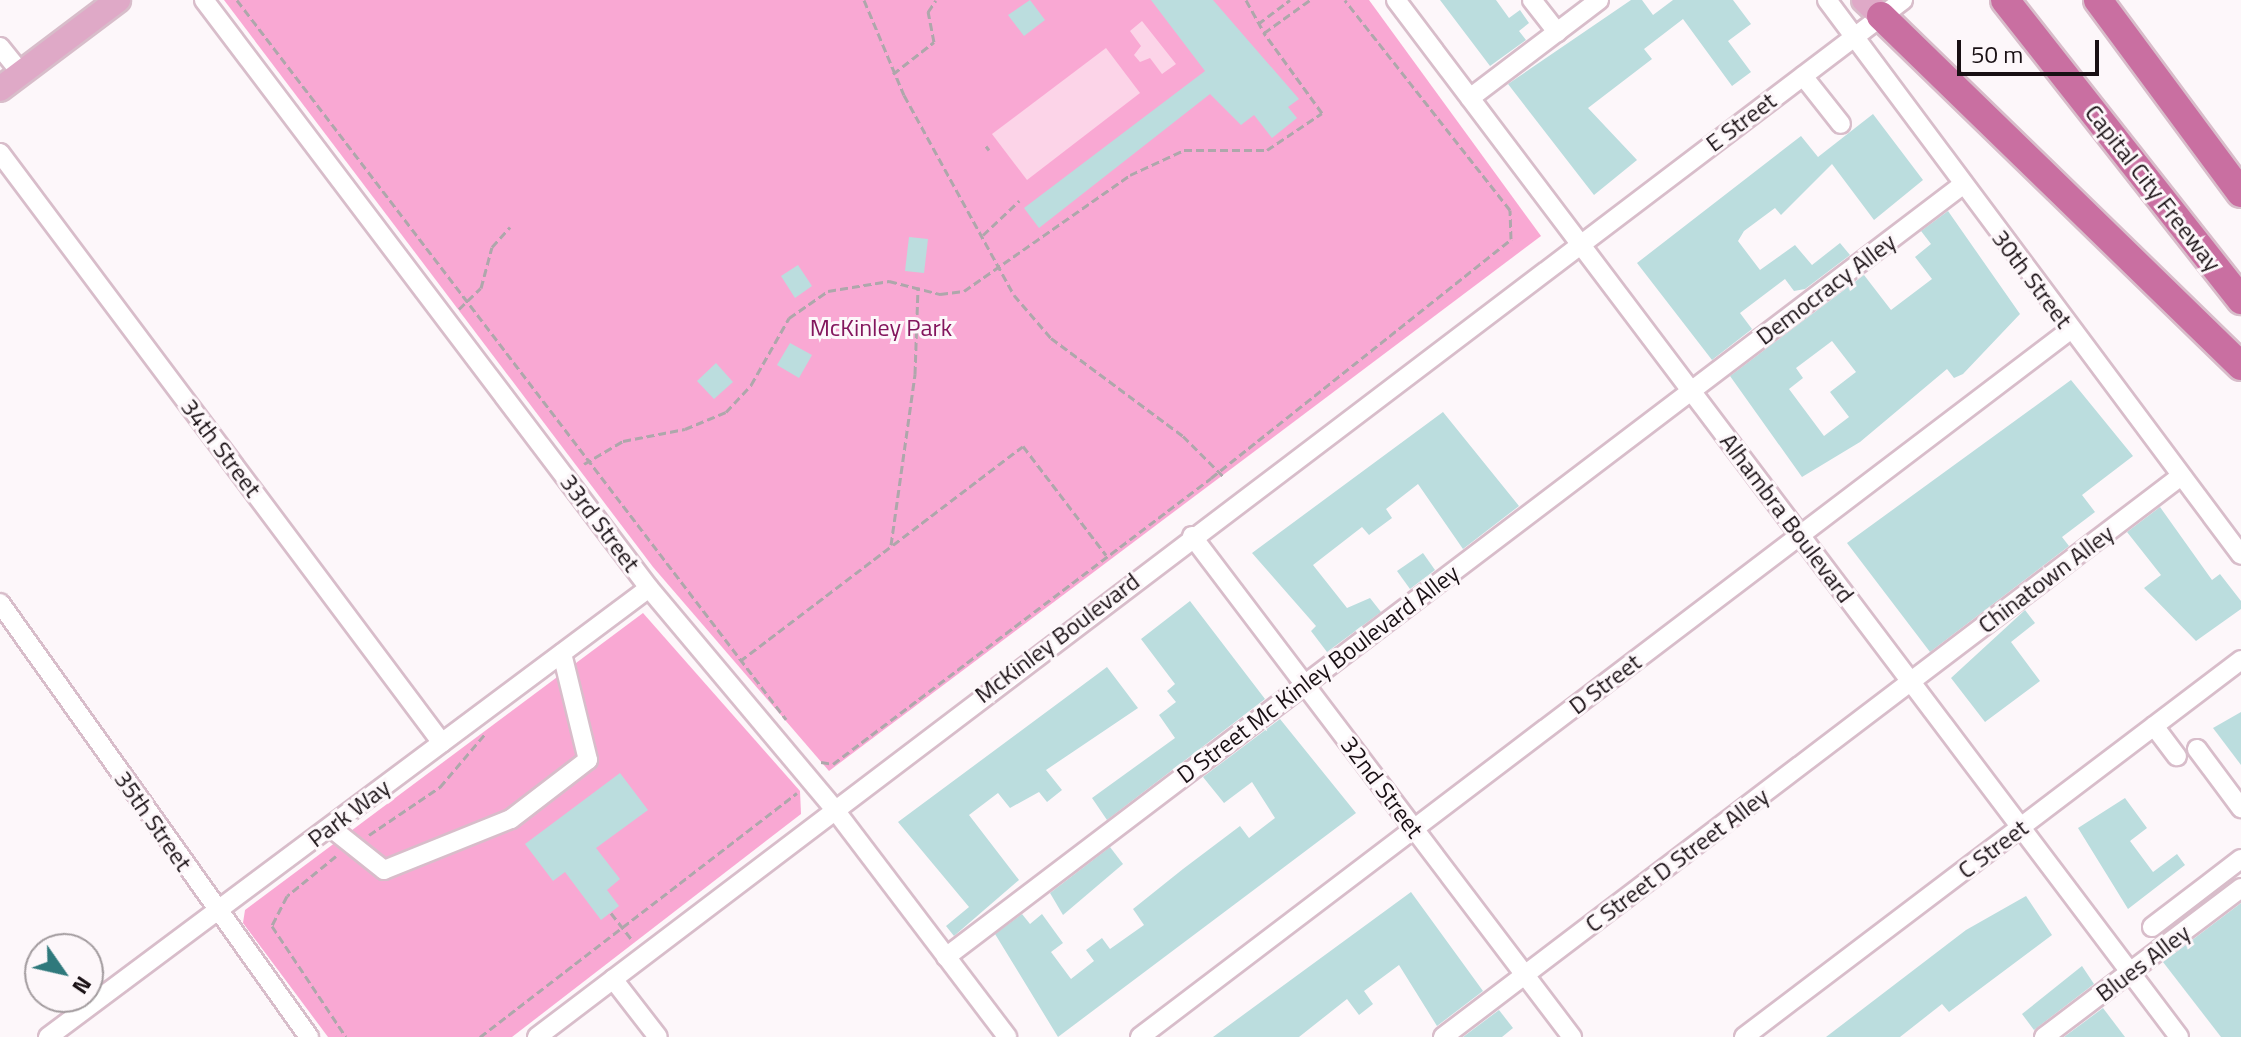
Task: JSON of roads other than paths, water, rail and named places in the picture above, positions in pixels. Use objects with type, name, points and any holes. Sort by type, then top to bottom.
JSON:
[{"type":"highway","name":"Capital City Freeway","points":[[2005,0],[2241,300]]},
{"type":"highway","points":[[2098,0],[2241,193]]},
{"type":"highway","points":[[1883,5],[2241,366]]},
{"type":"main road","points":[[0,89],[118,0]]},
{"type":"street","name":"33rd Street","points":[[204,0],[649,588],[835,810],[1007,1037]]},
{"type":"street","name":"Alhambra Boulevard","points":[[1396,0],[2179,1037]]},
{"type":"street","points":[[1532,0],[1557,32]]},
{"type":"street","points":[[1470,98],[1599,0]]},
{"type":"street","name":"30th Street","points":[[1827,0],[1961,186],[2241,555]]},
{"type":"street","name":"E Street","points":[[1580,244],[1854,37],[1883,5]]},
{"type":"street","points":[[0,47],[21,73]]},
{"type":"street","points":[[1803,76],[1841,124]]},
{"type":"street","name":"34th Street","points":[[0,153],[442,743]]},
{"type":"street","name":"Democracy Alley","points":[[1691,392],[1961,186]]},
{"type":"street","name":"McKinley Boulevard","points":[[537,1037],[1580,244]]},
{"type":"street","name":"D Street","points":[[1140,1037],[2070,330]]},
{"type":"street","name":"D Street Mc Kinley Boulevard Alley","points":[[946,957],[1691,392]]},
{"type":"street","name":"Chinatown Alley","points":[[1911,682],[2181,476]]},
{"type":"street","name":"32nd Street","points":[[1192,536],[1572,1037]]},
{"type":"street","name":"Park Way","points":[[48,1037],[649,588]]},
{"type":"street","name":"35th Street","points":[[0,603],[216,911],[309,1037]]},
{"type":"street","points":[[330,827],[384,870],[484,835],[521,812],[588,760],[562,653]]},
{"type":"street","name":"C Street","points":[[1744,1037],[2241,660]]},
{"type":"street","name":"C Street D Street Alley","points":[[1443,1037],[1911,682]]},
{"type":"street","points":[[2154,726],[2177,756]]},
{"type":"street","points":[[2197,749],[2241,808]]},
{"type":"street","points":[[2152,927],[2241,859]]},
{"type":"street","name":"Blues Alley","points":[[2044,1037],[2241,888]]},
{"type":"street","points":[[613,979],[658,1037]]},
{"type":"park label","name":"McKinley Park","points":[[881,328]]}]
